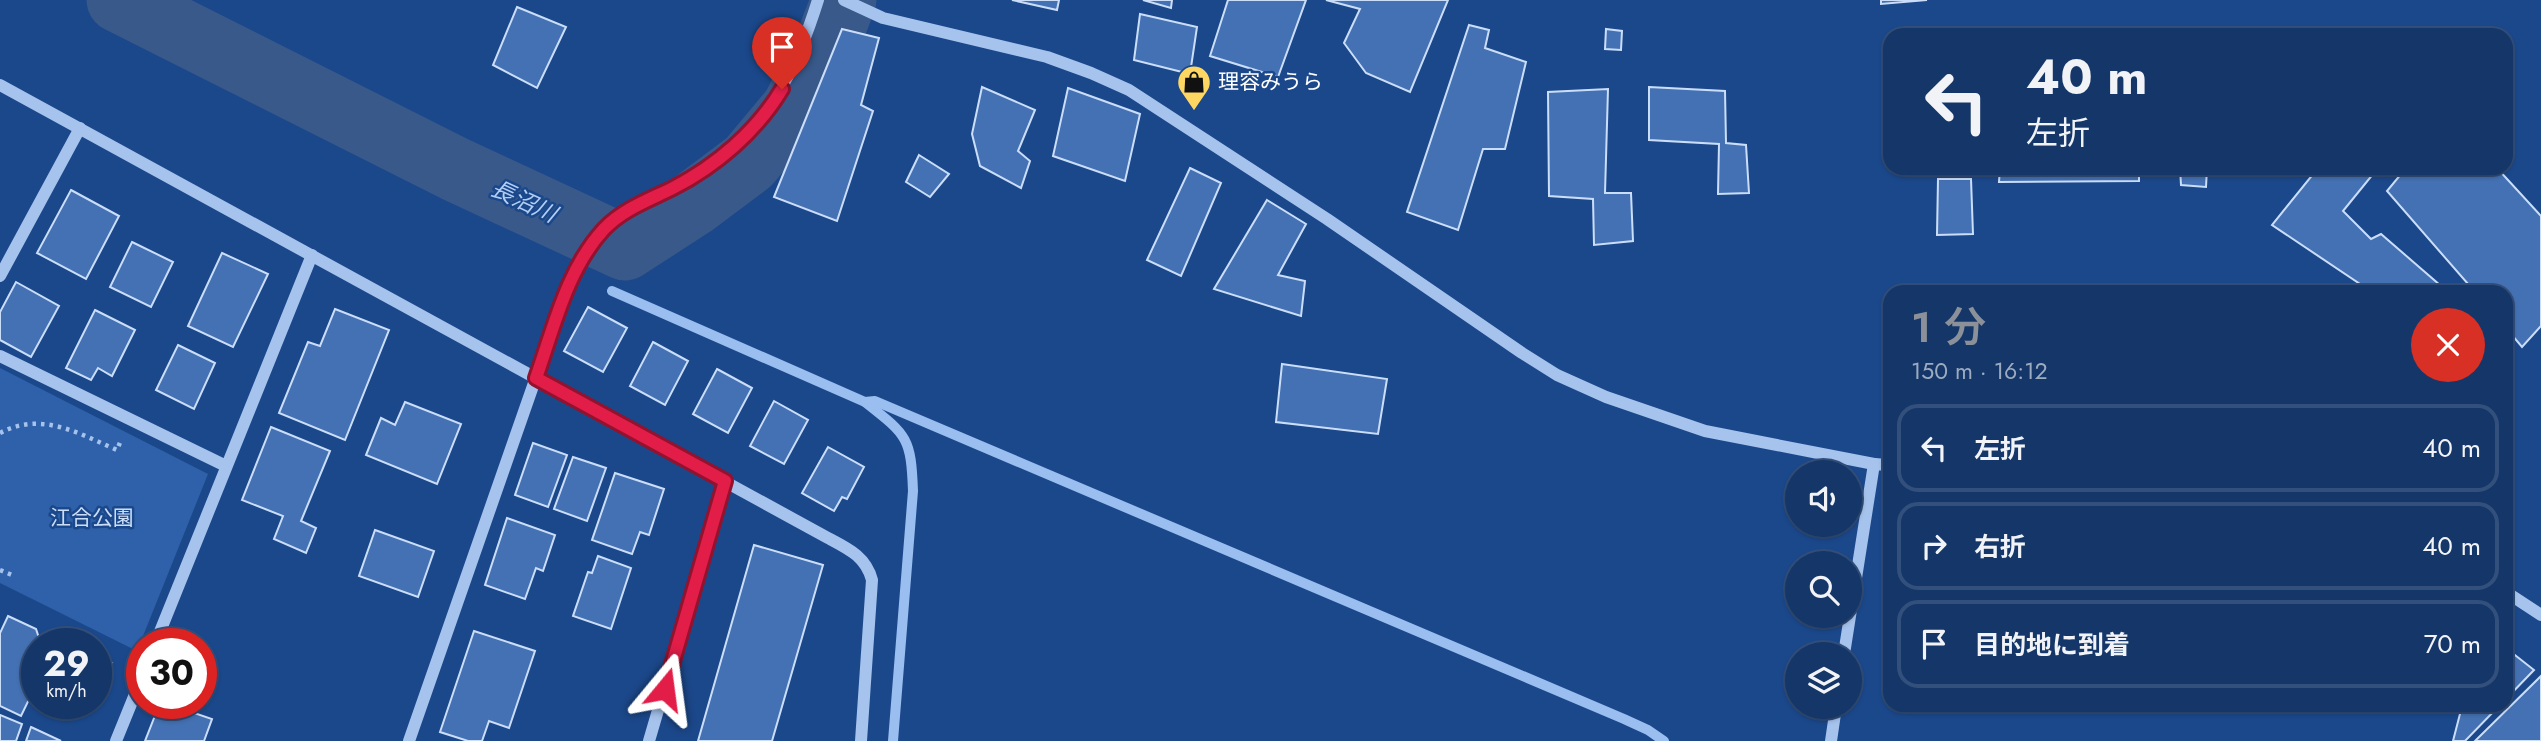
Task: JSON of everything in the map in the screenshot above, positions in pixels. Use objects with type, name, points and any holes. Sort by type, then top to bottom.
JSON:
[{"type":"street","points":[[409,741],[563,300],[584,252],[607,226],[637,204],[673,188],[725,156],[773,104],[791,74],[818,0]]},
{"type":"street","points":[[849,2],[883,18],[1047,57],[1129,90],[1327,219],[1522,353],[1557,375],[1606,397],[1705,431],[1883,465]]},
{"type":"street","points":[[0,85],[848,548],[869,567],[872,580],[861,741]]},
{"type":"street","points":[[0,276],[80,128]]},
{"type":"street","points":[[161,628],[312,255]]},
{"type":"street","points":[[0,356],[226,466]]},
{"type":"street","points":[[1846,642],[1874,464]]},
{"type":"street","points":[[649,741],[725,481]]},
{"type":"street","points":[[2513,597],[2541,615]]},
{"type":"street","points":[[116,741],[126,716]]},
{"type":"street","points":[[1831,741],[1834,719]]},
{"type":"path","points":[[0,433],[19,425],[53,424],[117,450],[130,420]]},
{"type":"path","points":[[0,570],[12,575]]},
{"type":"green space","name":"江合公園","points":[[0,368],[208,474],[146,628],[126,628],[126,646],[112,639],[112,628],[91,628],[0,583]]},
{"type":"building","points":[[1012,0],[1059,0],[1057,10]]},
{"type":"building","points":[[1143,0],[1172,0],[1171,8]]},
{"type":"building","points":[[1228,0],[1306,0],[1278,77],[1210,56]]},
{"type":"building","points":[[1326,0],[1448,0],[1410,92],[1366,73],[1344,43],[1360,9]]},
{"type":"building","points":[[1881,0],[1927,0],[1881,4]]},
{"type":"building","points":[[517,7],[566,27],[537,88],[493,65]]},
{"type":"building","points":[[1140,14],[1197,27],[1190,74],[1134,60]]},
{"type":"building","points":[[1469,25],[1489,30],[1485,48],[1526,62],[1505,149],[1483,149],[1458,230],[1407,212]]},
{"type":"building","points":[[842,29],[879,38],[861,105],[873,111],[837,221],[774,197]]},
{"type":"building","points":[[1606,29],[1622,31],[1621,50],[1605,49]]},
{"type":"building","points":[[982,87],[1035,110],[1018,151],[1030,161],[1021,188],[980,166],[972,134]]},
{"type":"building","points":[[1649,87],[1725,91],[1726,143],[1746,145],[1749,193],[1718,194],[1719,144],[1649,140]]},
{"type":"building","points":[[1068,88],[1140,114],[1125,181],[1053,156]]},
{"type":"building","points":[[1608,89],[1605,193],[1631,193],[1633,241],[1594,245],[1593,199],[1549,196],[1548,92]]},
{"type":"building","points":[[919,155],[949,174],[930,197],[906,182]]},
{"type":"building","points":[[1190,168],[1221,183],[1181,276],[1147,260]]},
{"type":"building","points":[[2000,175],[2139,175],[2139,181],[1999,182]]},
{"type":"building","points":[[2180,175],[2207,175],[2206,187],[2181,185]]},
{"type":"building","points":[[2312,175],[2372,175],[2343,211],[2371,239],[2381,234],[2440,285],[2362,285],[2272,225]]},
{"type":"building","points":[[2400,175],[2503,175],[2541,216],[2541,326],[2522,347],[2513,336],[2513,285],[2469,285],[2387,191]]},
{"type":"building","points":[[1938,179],[1971,179],[1973,234],[1937,235]]},
{"type":"building","points":[[71,190],[119,216],[86,279],[37,253]]},
{"type":"building","points":[[1267,200],[1306,224],[1278,275],[1305,281],[1301,316],[1214,289]]},
{"type":"building","points":[[132,242],[173,262],[151,307],[110,287]]},
{"type":"building","points":[[222,253],[268,274],[233,347],[188,326]]},
{"type":"building","points":[[16,282],[59,306],[31,357],[0,340],[0,312]]},
{"type":"building","points":[[588,307],[627,328],[603,372],[564,351]]},
{"type":"building","points":[[335,309],[389,330],[345,440],[279,413],[308,342],[320,346]]},
{"type":"building","points":[[95,310],[135,330],[112,376],[98,368],[91,380],[66,368]]},
{"type":"building","points":[[653,342],[688,361],[665,405],[630,386]]},
{"type":"building","points":[[178,345],[215,363],[194,409],[156,390]]},
{"type":"building","points":[[1282,364],[1387,379],[1378,434],[1276,422]]},
{"type":"building","points":[[717,369],[752,388],[728,433],[693,414]]},
{"type":"building","points":[[774,401],[808,420],[784,464],[750,446]]},
{"type":"building","points":[[405,402],[461,424],[437,484],[366,455],[381,418],[395,425]]},
{"type":"building","points":[[271,427],[330,451],[301,521],[316,528],[306,553],[274,539],[283,516],[242,500]]},
{"type":"building","points":[[533,443],[567,455],[548,507],[515,495]]},
{"type":"building","points":[[828,447],[864,467],[847,499],[842,497],[834,511],[802,493]]},
{"type":"building","points":[[573,457],[606,468],[587,521],[554,509]]},
{"type":"building","points":[[615,473],[664,489],[649,535],[640,532],[632,554],[592,540]]},
{"type":"building","points":[[507,518],[555,535],[543,571],[536,568],[525,599],[485,585]]},
{"type":"building","points":[[375,530],[434,551],[418,597],[359,576]]},
{"type":"building","points":[[754,545],[823,565],[772,741],[698,741]]},
{"type":"building","points":[[598,556],[631,568],[611,629],[573,616],[588,572],[592,573]]},
{"type":"building","points":[[8,616],[34,628],[21,628],[21,716],[0,706],[0,633]]},
{"type":"building","points":[[474,631],[535,651],[509,728],[489,721],[482,741],[468,741],[440,732]]},
{"type":"building","points":[[2513,654],[2534,670],[2513,692]]},
{"type":"building","points":[[2541,676],[2541,741],[2475,741],[2504,712],[2513,712],[2513,704]]},
{"type":"building","points":[[2460,712],[2493,712],[2465,741],[2453,741]]},
{"type":"building","points":[[0,715],[22,724],[16,741],[0,741]]},
{"type":"building","points":[[154,719],[212,719],[204,741],[145,741]]},
{"type":"building","points":[[31,727],[61,741],[26,741]]},
{"type":"waterway","name":"長沼川","points":[[119,0],[455,169],[625,248],[693,204],[749,162],[794,108],[830,36],[844,0]]},
{"type":"waterway","points":[[612,291],[865,402],[890,422],[904,439],[911,459],[913,491],[893,741]]},
{"type":"waterway","points":[[865,402],[875,401],[1624,719],[1664,741]]},
{"type":"place","name":"理容みうら","points":[[1194,112]]},
{"type":"route","points":[[665,689],[725,481],[536,378],[563,300],[584,252],[607,226],[637,204],[673,188],[725,156],[773,104],[782,89]]}]
